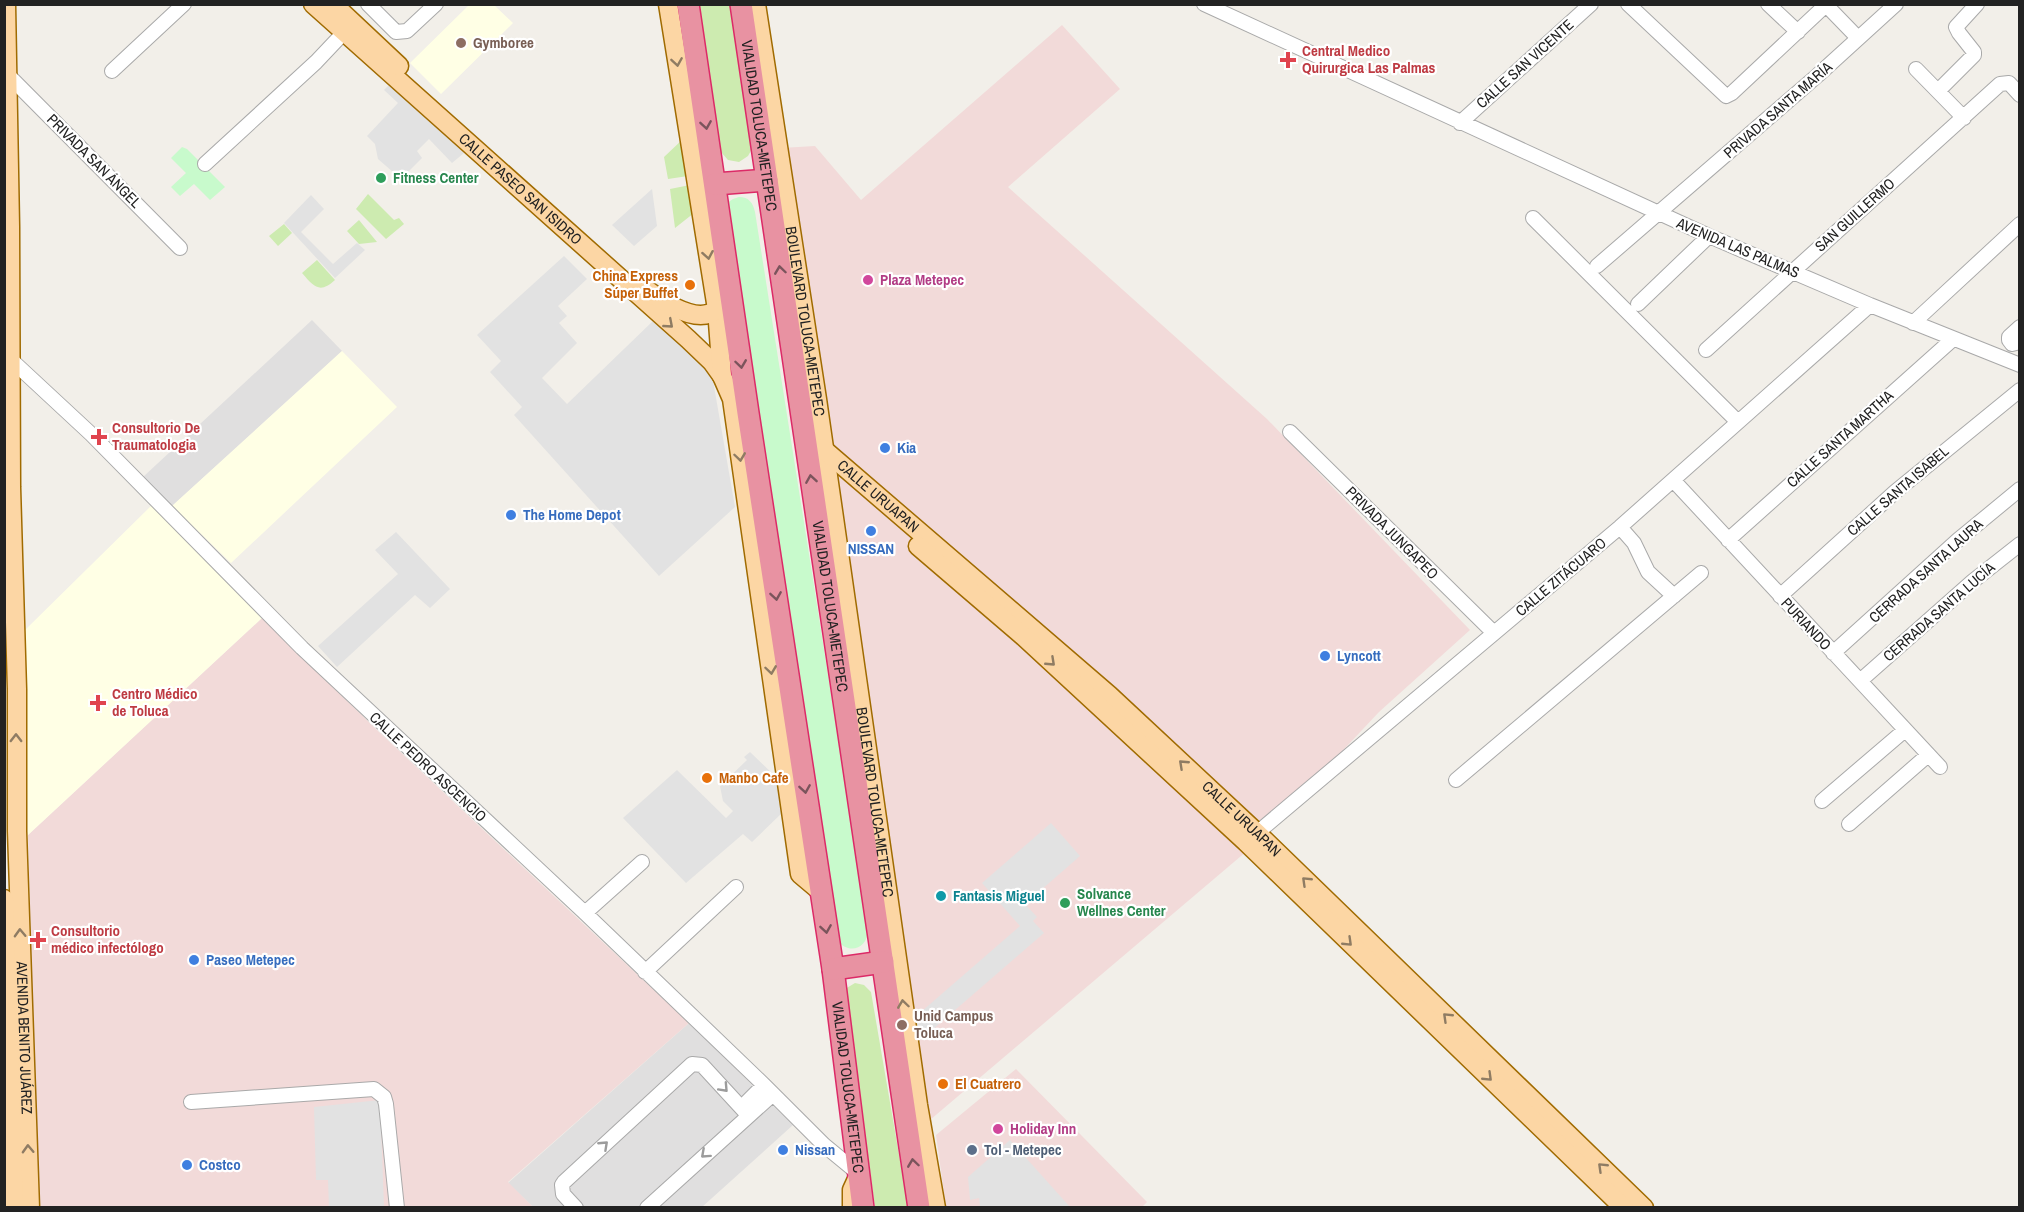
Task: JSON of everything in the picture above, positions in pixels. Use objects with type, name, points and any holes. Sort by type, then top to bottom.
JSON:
[{"type":"highway","name":"VIALIDAD TOLUCA-METEPEC","points":[[688,4],[819,890],[833,969],[863,1208]]},
{"type":"highway","name":"VIALIDAD TOLUCA-METEPEC","points":[[741,4],[770,153],[767,180],[827,536],[883,962],[913,1116],[919,1208]]},
{"type":"highway","points":[[716,184],[767,180]]},
{"type":"highway","points":[[730,285],[718,314],[737,335]]},
{"type":"highway","points":[[732,399],[748,413]]},
{"type":"highway","points":[[833,969],[883,962]]},
{"type":"main road","name":"AVENIDA BENITO JUÁREZ","points":[[6,4],[7,357],[12,498],[11,683],[30,1208]]},
{"type":"main road","name":"CALLE PASEO SAN ISIDRO","points":[[313,4],[352,32],[644,287],[668,304],[688,313],[718,314]]},
{"type":"main road","name":"CALLE PASEO SAN ISIDRO","points":[[333,4],[352,32],[688,339],[723,376]]},
{"type":"main road","points":[[668,4],[718,314],[723,376],[732,399],[800,874],[819,890]]},
{"type":"main road","name":"BOULEVARD TOLUCA-METEPEC","points":[[756,4],[770,153],[822,448],[827,482],[827,536],[913,1116],[936,1208]]},
{"type":"main road","name":"CALLE URUAPAN","points":[[822,448],[1101,688],[1251,838],[1465,1045],[1624,1208]]},
{"type":"main road","name":"CALLE URUAPAN","points":[[827,482],[847,486],[856,491],[1251,838]]},
{"type":"main road","name":"AVENIDA BENITO JUÁREZ","points":[[4,899],[14,1208]]},
{"type":"main road","name":"CALLE URUAPAN","points":[[1465,1045],[1644,1208]]},
{"type":"main road","points":[[852,1208],[852,1190],[858,1175]]},
{"type":"street","points":[[112,71],[184,4]]},
{"type":"street","points":[[205,164],[352,32],[372,9],[396,32],[401,33],[408,31],[436,4]]},
{"type":"street","name":"AVENIDA LAS PALMAS","points":[[1204,4],[1658,214],[1913,323],[2019,365]]},
{"type":"street","name":"CALLE SAN VICENTE","points":[[1460,123],[1591,4]]},
{"type":"street","points":[[1628,4],[1726,96],[1732,93],[1826,5],[1858,38]]},
{"type":"street","points":[[1768,4],[1798,32]]},
{"type":"street","name":"PRIVADA SANTA MARÍA","points":[[1597,266],[1818,75],[1896,4]]},
{"type":"street","points":[[1938,91],[1974,56],[1974,52],[1956,27],[1977,4]]},
{"type":"street","points":[[1916,69],[1964,117]]},
{"type":"street","name":"PRIVADA SAN ÁNGEL","points":[[8,75],[180,248]]},
{"type":"street","name":"SAN GUILLERMO","points":[[1706,350],[2000,84],[2006,82],[2019,94]]},
{"type":"street","points":[[1533,218],[1738,422]]},
{"type":"street","points":[[1913,323],[2019,224]]},
{"type":"street","points":[[1638,304],[1709,236]]},
{"type":"street","name":"CALLE ZITÁCUARO","points":[[1251,838],[1620,527],[1870,305]]},
{"type":"street","points":[[2019,327],[2008,340],[2012,344],[2019,342]]},
{"type":"street","name":"CALLE SANTA MARTHA","points":[[1728,540],[1953,339]]},
{"type":"street","name":"CALLE PEDRO ASCENCIO","points":[[7,357],[91,435],[302,648],[585,913],[858,1175]]},
{"type":"street","name":"CALLE SANTA ISABEL","points":[[1780,596],[1895,492],[2019,390]]},
{"type":"street","name":"PRIVADA JUNGAPEO","points":[[1290,432],[1494,633]]},
{"type":"street","name":"PURIANDO","points":[[1673,480],[1940,767]]},
{"type":"street","name":"CERRADA SANTA LAURA","points":[[1833,653],[1958,540],[2019,489]]},
{"type":"street","points":[[1620,527],[1634,543],[1648,572],[1674,596]]},
{"type":"street","name":"CERRADA SANTA LUCÍA","points":[[1860,681],[1973,581],[2019,544]]},
{"type":"street","points":[[1456,780],[1701,573]]},
{"type":"street","points":[[1822,801],[1905,730]]},
{"type":"street","points":[[1849,824],[1929,755]]},
{"type":"street","points":[[585,913],[642,862]]},
{"type":"street","points":[[645,972],[736,887]]},
{"type":"street","points":[[576,1208],[563,1194],[564,1182],[692,1064],[702,1065],[745,1111]]},
{"type":"street","points":[[191,1102],[374,1089],[384,1097],[386,1104],[396,1208]]},
{"type":"street","points":[[647,1208],[768,1089]]},
{"type":"shaded area","name":"Gymboree","points":[[469,5],[494,5],[513,23],[441,94],[410,63]]},
{"type":"shaded area","points":[[1062,25],[1120,89],[1008,187],[1267,419],[1470,630],[1379,712],[1254,845],[930,1120],[828,427],[781,148],[815,146],[861,200]]},
{"type":"shaded area","points":[[392,82],[416,104],[414,108],[464,153],[452,163],[429,139],[417,151],[422,158],[401,179],[378,159],[375,144],[367,136],[398,103],[384,90]]},
{"type":"shaded area","points":[[652,189],[657,226],[634,246],[612,225]]},
{"type":"shaded area","points":[[311,195],[324,209],[301,232],[333,264],[357,243],[365,250],[335,278],[284,223]]},
{"type":"shaded area","points":[[564,256],[587,279],[558,306],[567,316],[559,323],[577,343],[542,378],[567,404],[654,320],[711,369],[735,507],[659,576],[514,415],[522,407],[490,372],[501,361],[477,335]]},
{"type":"shaded area","points":[[312,320],[342,351],[172,506],[143,477]]},
{"type":"shaded area","points":[[342,351],[397,407],[231,563],[172,506]]},
{"type":"shaded area","name":"Centro Médico de Toluca","points":[[152,505],[262,618],[28,835],[24,631]]},
{"type":"shaded area","points":[[396,532],[450,589],[430,608],[415,595],[337,667],[318,646],[398,574],[375,550]]},
{"type":"shaded area","points":[[262,618],[377,730],[689,1023],[508,1182],[533,1207],[38,1207],[28,835]]},
{"type":"shaded area","points":[[750,752],[777,778],[782,813],[752,842],[743,834],[686,883],[623,818],[677,770],[726,818],[733,811],[723,801],[720,786],[747,760],[744,757]]},
{"type":"shaded area","points":[[1051,823],[1080,856],[1025,904],[1037,917],[1033,921],[1044,933],[917,1043],[914,1018],[1020,926],[982,883]]},
{"type":"shaded area","points":[[689,1023],[793,1125],[702,1207],[533,1207],[508,1183]]},
{"type":"shaded area","points":[[1016,1069],[1147,1202],[1141,1208],[946,1207],[936,1135]]},
{"type":"shaded area","points":[[380,1100],[384,1207],[329,1207],[328,1180],[316,1180],[314,1107]]},
{"type":"shaded area","points":[[1010,1140],[1070,1207],[980,1207],[979,1198],[970,1200],[968,1177]]},
{"type":"green space","points":[[698,5],[731,5],[753,147],[748,156],[739,162],[728,160],[721,152]]},
{"type":"green space","points":[[683,139],[688,176],[668,179],[664,157]]},
{"type":"green space","points":[[182,147],[187,149],[225,187],[210,200],[194,184],[180,196],[171,187],[186,173],[171,158]]},
{"type":"green space","points":[[690,185],[694,213],[675,228],[670,189]]},
{"type":"green space","points":[[368,194],[394,220],[399,218],[404,224],[386,239],[356,209]]},
{"type":"green space","points":[[739,197],[750,201],[755,212],[868,928],[862,945],[852,949],[837,940],[727,203]]},
{"type":"green space","points":[[359,220],[377,242],[359,244],[347,231]]},
{"type":"green space","points":[[284,224],[292,233],[278,246],[269,236]]},
{"type":"green space","points":[[317,260],[335,280],[321,288],[310,282],[302,273]]},
{"type":"green space","points":[[855,983],[864,985],[871,992],[908,1207],[875,1207],[845,989]]},
{"type":"place","name":"Gymboree","points":[[461,43]]},
{"type":"place","name":"Central Medico Quirurgica Las Palmas","points":[[1288,60]]},
{"type":"place","name":"Fitness Center","points":[[381,178]]},
{"type":"place","name":"Plaza Metepec","points":[[868,280]]},
{"type":"place","name":"China Express Súper Buffet","points":[[690,285]]},
{"type":"place","name":"Consultorio De Traumatologia","points":[[99,437]]},
{"type":"place","name":"Kia","points":[[885,448]]},
{"type":"place","name":"The Home Depot","points":[[511,515]]},
{"type":"place","name":"NISSAN","points":[[871,531]]},
{"type":"place","name":"Lyncott","points":[[1325,656]]},
{"type":"place","name":"Centro Médico de Toluca","points":[[98,703]]},
{"type":"place","name":"Manbo Cafe","points":[[707,778]]},
{"type":"place","name":"Fantasis Miguel","points":[[941,896]]},
{"type":"place","name":"Solvance Wellnes Center","points":[[1065,903]]},
{"type":"place","name":"Consultorio médico infectólogo","points":[[38,940]]},
{"type":"place","name":"Paseo Metepec","points":[[194,960]]},
{"type":"place","name":"Unid Campus Toluca","points":[[902,1025]]},
{"type":"place","name":"El Cuatrero","points":[[943,1084]]},
{"type":"place","name":"Holiday Inn","points":[[998,1129]]},
{"type":"place","name":"Nissan","points":[[783,1150]]},
{"type":"place","name":"Tol - Metepec","points":[[972,1150]]},
{"type":"place","name":"Costco","points":[[187,1165]]}]
